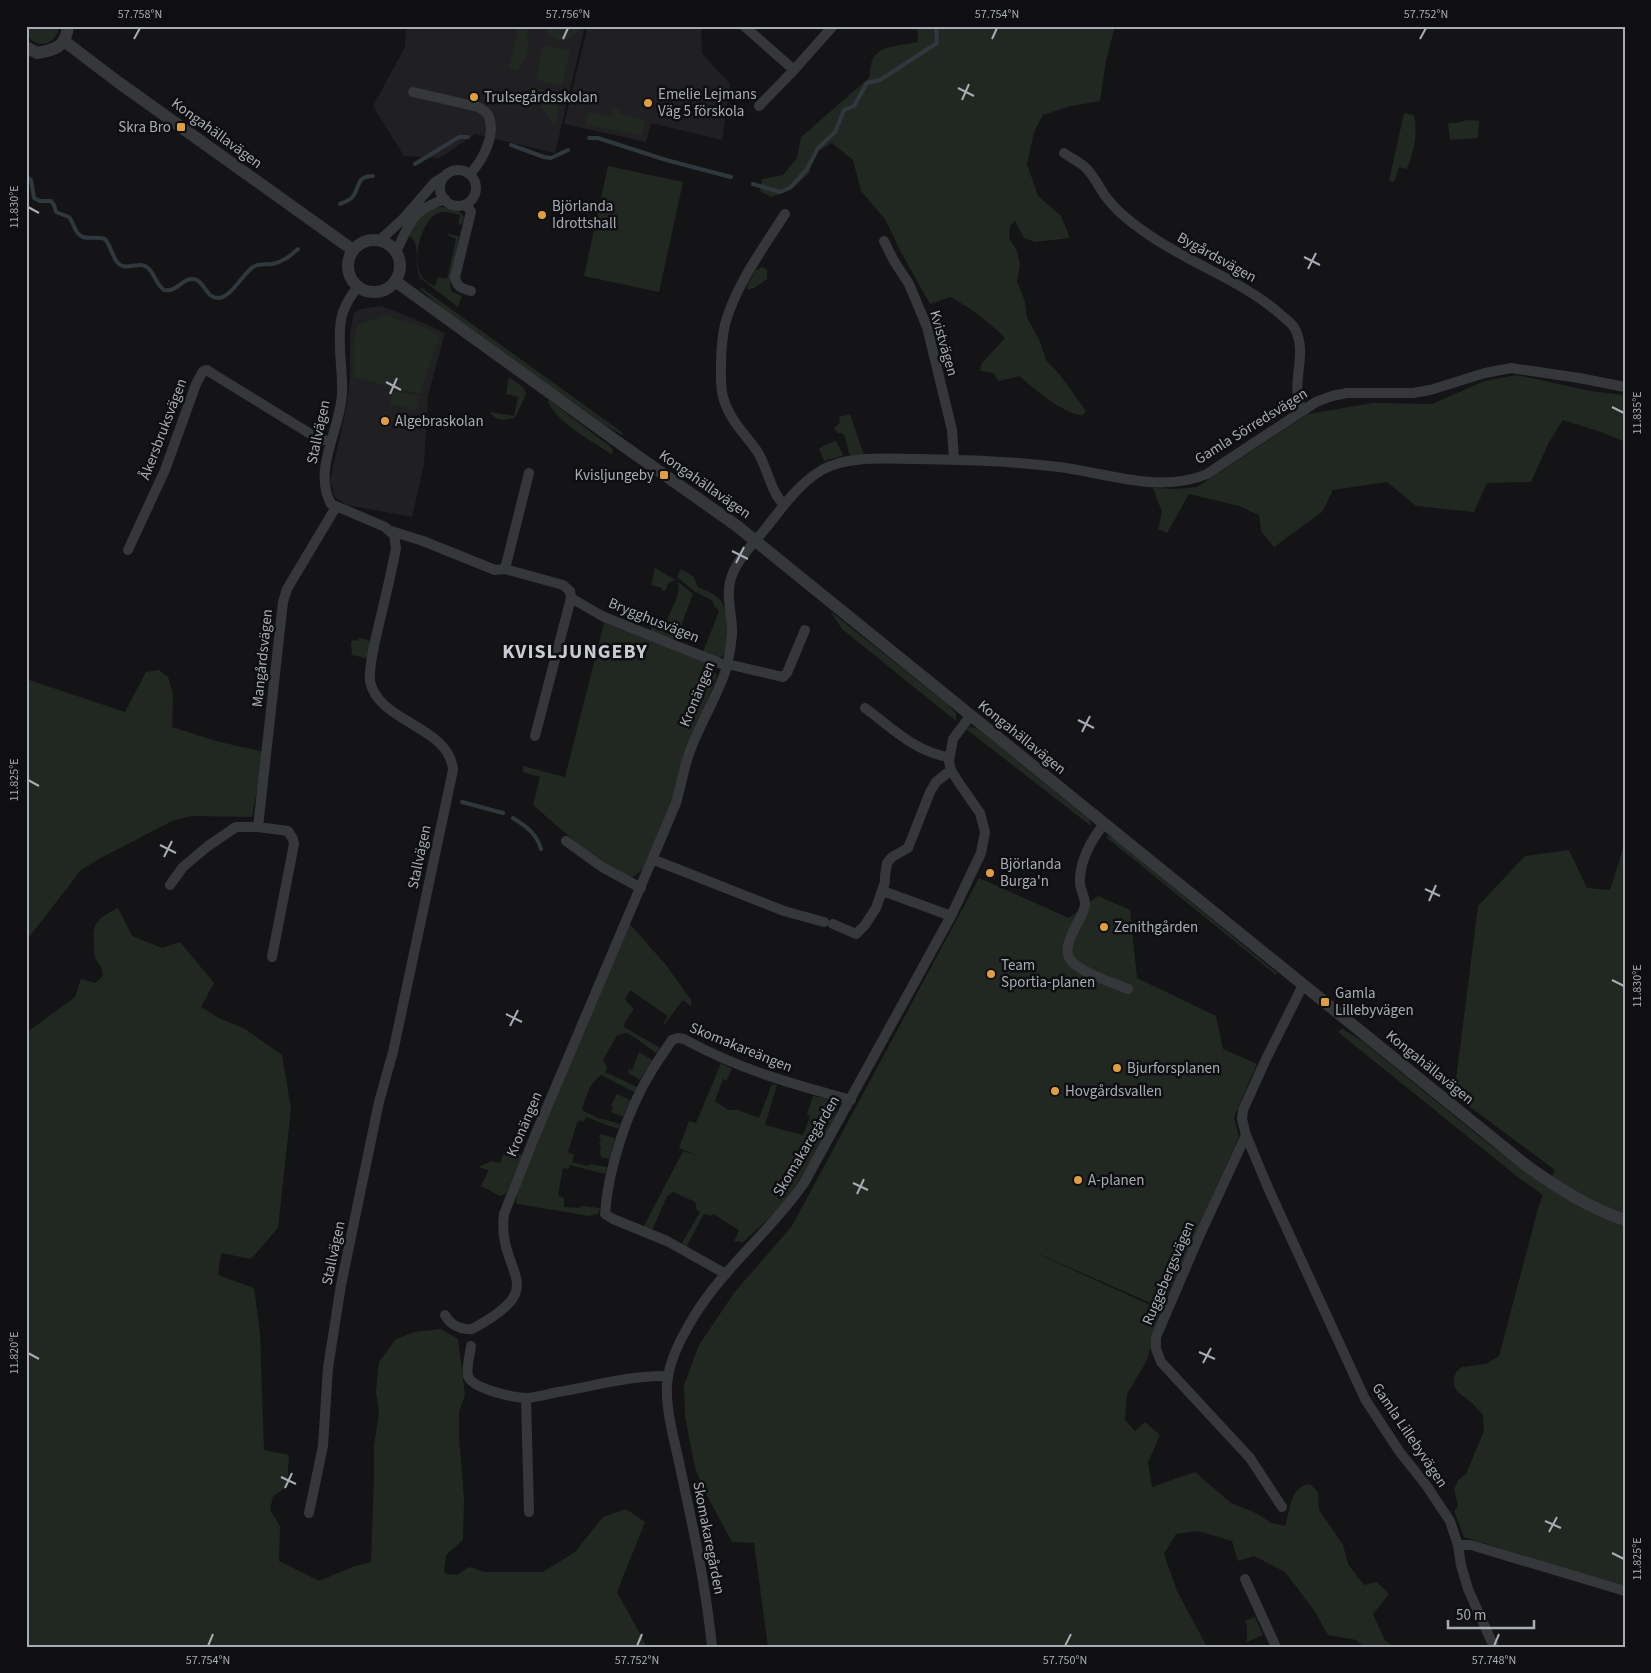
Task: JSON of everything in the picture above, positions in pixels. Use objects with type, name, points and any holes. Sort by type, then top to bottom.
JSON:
[{"type":"street","points":[[26,47],[37,53],[47,52],[60,46],[68,26]]},
{"type":"street","points":[[744,26],[794,70]]},
{"type":"street","points":[[759,106],[794,70],[832,26]]},
{"type":"street","name":"Kongahällavägen","points":[[64,40],[118,82],[353,250]]},
{"type":"street","points":[[413,92],[478,106],[486,112],[491,129],[486,151],[480,164],[470,174]]},
{"type":"street","name":"Bygårdsvägen","points":[[1064,153],[1085,167],[1107,199],[1139,229],[1269,305],[1294,328],[1301,359],[1297,380],[1297,397],[1303,411]]},
{"type":"street","points":[[380,240],[403,219],[434,182],[452,171],[459,170],[470,174],[475,181],[476,190],[472,198],[466,204],[454,205],[445,199],[441,187],[445,176]]},
{"type":"street","points":[[396,252],[415,215],[425,207],[445,199]]},
{"type":"street","points":[[466,204],[471,212],[455,277],[456,284],[460,288],[471,291]]},
{"type":"street","points":[[784,214],[742,283],[730,309],[722,340],[721,372],[723,399],[728,410],[735,424],[758,453],[777,496],[784,505]]},
{"type":"street","points":[[380,240],[387,243],[396,252],[400,267],[399,274],[391,286],[380,291],[369,291],[358,286],[349,272],[349,261],[353,250],[365,241],[380,240]]},
{"type":"street","name":"Kvistvägen","points":[[884,241],[908,284],[927,327],[952,430],[954,460]]},
{"type":"street","name":"Kongahällavägen","points":[[395,281],[737,526],[1527,1166],[1588,1205],[1625,1220]]},
{"type":"street","name":"Stallvägen","points":[[336,507],[331,504],[328,498],[324,479],[342,393],[341,320],[346,304],[358,286]]},
{"type":"street","name":"Gamla Sörredsvägen","points":[[755,541],[784,505],[821,470],[835,465],[863,460],[954,460],[1025,463],[1061,467],[1153,483],[1178,482],[1195,479],[1207,474],[1316,402],[1348,392],[1413,393],[1450,385],[1492,371],[1511,368],[1625,387]]},
{"type":"street","name":"Åkersbruksvägen","points":[[128,550],[165,470],[196,384],[203,370],[207,370],[318,438],[331,442]]},
{"type":"street","points":[[505,569],[529,473]]},
{"type":"street","points":[[336,507],[385,527],[391,532]]},
{"type":"street","name":"Mangårdsvägen","points":[[258,826],[284,595],[336,507]]},
{"type":"street","name":"Stallvägen","points":[[309,1513],[323,1446],[328,1368],[341,1285],[379,1102],[393,1052],[454,770],[453,762],[445,749],[387,707],[375,694],[370,679],[376,637],[396,548],[394,535],[391,532]]},
{"type":"street","name":"Brygghusvägen","points":[[391,532],[423,541],[495,570],[505,569],[564,585],[570,591],[571,598],[604,617],[727,665],[783,676],[787,673],[805,630]]},
{"type":"street","name":"Kronängen","points":[[445,1315],[455,1326],[472,1329],[503,1310],[512,1302],[517,1293],[514,1269],[502,1225],[504,1214],[534,1138],[676,803],[690,751],[727,665],[732,635],[729,605],[730,579],[735,568],[755,541]]},
{"type":"street","points":[[535,736],[571,598]]},
{"type":"street","points":[[865,708],[918,747],[934,755],[949,757]]},
{"type":"street","name":"Skomakaregården","points":[[712,1647],[708,1611],[693,1524],[672,1428],[667,1388],[668,1376],[682,1337],[694,1316],[726,1274],[787,1207],[804,1183],[951,916],[981,853],[985,832],[980,813],[951,770],[949,757],[953,739],[970,715]]},
{"type":"street","points":[[652,859],[784,911],[828,923],[856,934],[860,932],[876,908],[883,891],[887,863],[892,857],[908,848],[930,792],[936,782],[951,770]]},
{"type":"street","points":[[1104,824],[1093,837],[1081,868],[1080,886],[1085,903],[1070,938],[1069,958],[1081,969],[1128,989]]},
{"type":"street","points":[[170,885],[182,867],[236,827],[258,826],[288,832],[294,844],[272,957]]},
{"type":"street","points":[[566,841],[603,868],[641,888]]},
{"type":"street","points":[[883,891],[951,916]]},
{"type":"street","name":"Gamla Lillebyvägen","points":[[1303,985],[1266,1058],[1243,1110],[1242,1119],[1246,1134],[1269,1190],[1365,1399],[1399,1452],[1443,1509],[1450,1522],[1458,1545],[1461,1565],[1468,1589],[1494,1647]]},
{"type":"street","name":"Skomakareängen","points":[[726,1274],[667,1241],[605,1214],[615,1160],[629,1117],[650,1074],[672,1040],[684,1039],[720,1058],[766,1076],[851,1100]]},
{"type":"street","name":"Ruggebergsvägen","points":[[1246,1134],[1156,1337],[1156,1349],[1161,1362],[1250,1458],[1282,1507]]},
{"type":"street","points":[[471,1346],[468,1378],[472,1382],[478,1387],[493,1392],[526,1398],[627,1379],[668,1376]]},
{"type":"street","points":[[526,1398],[529,1512]]},
{"type":"street","points":[[1458,1545],[1471,1545],[1625,1591]]},
{"type":"street","points":[[1245,1580],[1276,1647]]},
{"type":"shaded area","points":[[26,26],[59,26],[59,28],[52,40],[41,44],[35,43],[30,39]]},
{"type":"shaded area","name":"Trulsegårdsskolan","points":[[406,26],[585,26],[555,153],[475,134],[440,158],[404,156],[373,106],[405,47]]},
{"type":"shaded area","points":[[519,26],[527,26],[528,45],[524,60],[517,71],[509,68]]},
{"type":"shaded area","points":[[544,26],[580,26],[572,37],[562,40],[552,37]]},
{"type":"shaded area","name":"Emelie Lejmans Väg 5 förskola","points":[[588,26],[701,26],[702,53],[730,84],[722,140],[651,123],[646,142],[564,124]]},
{"type":"shaded area","points":[[917,26],[1115,26],[1106,61],[1100,101],[1071,106],[1043,115],[1034,132],[1027,164],[1038,196],[1061,216],[1070,238],[1035,242],[1024,238],[1015,221],[1010,226],[1009,238],[1017,251],[1020,265],[1017,281],[1025,302],[1027,318],[1039,339],[1046,360],[1060,375],[1086,411],[1083,415],[1068,411],[1059,406],[1020,376],[999,381],[993,373],[980,371],[982,363],[1005,338],[979,315],[950,297],[930,304],[885,219],[861,191],[853,160],[832,143],[815,153],[809,173],[791,190],[771,197],[760,191],[762,179],[783,175],[797,158],[801,137],[869,78],[871,63],[875,55],[885,49],[918,42]]},
{"type":"shaded area","points":[[543,45],[570,51],[562,86],[536,80]]},
{"type":"shaded area","points":[[537,88],[549,93],[556,102],[557,113],[554,125],[529,90]]},
{"type":"shaded area","points":[[613,108],[619,109],[618,114],[645,120],[642,134],[585,124],[589,112],[611,117]]},
{"type":"shaded area","points":[[1404,113],[1414,115],[1415,142],[1407,169],[1399,167],[1394,182],[1389,181]]},
{"type":"shaded area","points":[[1467,120],[1479,121],[1478,138],[1450,140],[1448,123]]},
{"type":"shaded area","points":[[608,166],[683,182],[659,292],[584,276]]},
{"type":"shaded area","points":[[434,208],[453,209],[462,214],[464,217],[462,224],[458,225],[460,215],[441,212],[434,216],[422,232],[417,254],[418,265],[420,274],[426,281],[435,286],[438,277],[447,279],[456,239],[447,235],[459,236],[450,285],[452,292],[462,296],[458,307],[420,278],[417,266],[415,243],[409,236],[421,217]]},
{"type":"shaded area","points":[[762,267],[767,270],[767,279],[748,290],[747,286],[755,271]]},
{"type":"shaded area","points":[[422,288],[623,433],[622,435],[605,425],[444,310],[420,289]]},
{"type":"shaded area","name":"Algebraskolan","points":[[381,306],[445,333],[428,396],[424,465],[412,517],[347,505],[335,497],[330,481],[346,410],[350,379],[350,333],[354,313],[361,309]]},
{"type":"shaded area","points":[[384,315],[419,325],[440,335],[420,394],[354,377],[354,342],[357,325]]},
{"type":"shaded area","points":[[1517,375],[1590,391],[1625,395],[1625,442],[1563,420],[1549,442],[1531,482],[1487,483],[1474,512],[1416,506],[1387,482],[1333,490],[1322,512],[1274,547],[1261,531],[1259,515],[1239,506],[1189,494],[1167,533],[1158,529],[1162,512],[1153,488],[1176,489],[1197,487],[1308,414],[1373,403],[1432,404],[1484,381]]},
{"type":"shaded area","points":[[509,377],[524,388],[526,394],[514,418],[498,419],[490,412],[514,416],[518,397],[506,394]]},
{"type":"shaded area","points":[[393,391],[419,396],[416,410],[390,404]]},
{"type":"shaded area","points":[[549,400],[612,448],[613,452],[611,454],[565,423],[552,408]]},
{"type":"shaded area","points":[[850,414],[864,455],[850,456],[845,437],[834,428],[840,423],[839,417]]},
{"type":"shaded area","points":[[836,441],[843,454],[842,456],[824,461],[819,449]]},
{"type":"shaded area","points":[[655,568],[676,580],[668,583],[666,590],[662,591],[662,588],[651,585]]},
{"type":"shaded area","points":[[681,569],[693,576],[698,587],[716,596],[723,605],[727,620],[727,639],[724,653],[719,658],[703,652],[719,611],[714,606],[713,601],[694,591],[677,577]]},
{"type":"shaded area","points":[[678,582],[693,594],[681,626],[667,621],[677,597]]},
{"type":"shaded area","points":[[830,611],[947,704],[956,713],[956,721],[842,629]]},
{"type":"shaded area","points":[[654,620],[680,629],[675,641],[650,632]]},
{"type":"shaded area","points":[[604,623],[703,661],[717,675],[673,801],[646,867],[633,877],[616,873],[586,851],[533,805],[540,777],[523,772],[523,766],[565,777]]},
{"type":"shaded area","points":[[359,638],[372,643],[369,659],[352,655],[351,643],[353,640],[358,641]]},
{"type":"shaded area","points":[[159,670],[168,677],[173,693],[172,727],[220,742],[264,752],[252,817],[191,816],[172,821],[97,860],[81,870],[26,941],[26,679],[125,712],[146,672]]},
{"type":"shaded area","points":[[971,727],[978,729],[1090,820],[1091,826],[966,729]]},
{"type":"shaded area","points":[[1106,837],[1113,838],[1277,973],[1276,975]]},
{"type":"shaded area","points":[[1625,842],[1625,1587],[1464,1537],[1454,1511],[1458,1506],[1454,1489],[1458,1480],[1466,1474],[1484,1431],[1483,1415],[1459,1393],[1454,1386],[1454,1377],[1462,1367],[1486,1364],[1499,1356],[1543,1195],[1519,1178],[1338,1032],[1343,1029],[1362,1041],[1490,1145],[1547,1187],[1555,1170],[1454,1095],[1478,906],[1525,856],[1569,850],[1587,888],[1610,890]]},
{"type":"shaded area","points":[[979,878],[1069,918],[1098,896],[1130,910],[1137,978],[1216,1016],[1223,1049],[1257,1064],[1234,1117],[1239,1137],[1162,1308],[1016,1244],[1161,1310],[1147,1360],[1127,1394],[1125,1420],[1135,1431],[1145,1422],[1160,1435],[1148,1462],[1152,1487],[1195,1472],[1231,1503],[1258,1514],[1271,1523],[1285,1526],[1294,1494],[1298,1489],[1310,1484],[1318,1492],[1319,1510],[1343,1545],[1348,1564],[1364,1585],[1377,1582],[1389,1594],[1373,1614],[1385,1641],[1395,1647],[1364,1647],[1356,1640],[1328,1635],[1314,1610],[1285,1572],[1254,1556],[1238,1561],[1232,1541],[1198,1531],[1176,1534],[1164,1554],[1177,1591],[1207,1647],[768,1647],[754,1543],[732,1542],[704,1490],[695,1468],[685,1417],[684,1385],[699,1345],[734,1293],[792,1226]]},
{"type":"shaded area","points":[[118,908],[132,936],[162,948],[180,942],[214,983],[201,1007],[219,1018],[245,1029],[282,1055],[291,1109],[278,1228],[251,1259],[221,1253],[218,1275],[254,1288],[260,1333],[264,1450],[289,1455],[287,1487],[273,1496],[270,1510],[280,1526],[279,1561],[319,1581],[355,1566],[371,1562],[374,1445],[379,1414],[376,1392],[379,1362],[396,1339],[414,1332],[441,1329],[458,1339],[465,1395],[459,1412],[464,1498],[463,1540],[446,1555],[444,1571],[446,1574],[457,1575],[469,1567],[485,1572],[543,1572],[575,1552],[603,1517],[626,1509],[645,1522],[617,1592],[647,1647],[26,1647],[26,1033],[75,997],[81,979],[95,983],[103,976],[95,956],[93,937],[95,926],[101,918]]},
{"type":"shaded area","points":[[628,922],[666,965],[691,1000],[691,1006],[683,1000],[664,1025],[668,1016],[630,990],[625,1000],[634,1009],[625,1022],[624,1027],[660,1048],[656,1053],[627,1033],[617,1035],[603,1060],[607,1067],[605,1072],[637,1087],[634,1092],[601,1075],[588,1091],[582,1110],[600,1119],[620,1124],[618,1129],[586,1117],[584,1122],[580,1120],[577,1123],[568,1152],[574,1155],[572,1162],[588,1166],[590,1164],[607,1167],[605,1174],[570,1165],[569,1169],[563,1168],[558,1195],[564,1198],[564,1207],[600,1208],[598,1214],[589,1216],[518,1204],[516,1203],[518,1183]]},
{"type":"shaded area","points":[[639,1052],[652,1060],[640,1080],[628,1073],[629,1069],[632,1070]]},
{"type":"shaded area","points":[[721,1063],[732,1069],[726,1081],[723,1079],[715,1101],[728,1110],[738,1110],[759,1118],[772,1084],[777,1085],[765,1125],[802,1135],[810,1116],[807,1114],[813,1096],[831,1100],[838,1108],[819,1147],[796,1185],[779,1208],[743,1242],[734,1241],[739,1230],[713,1214],[711,1216],[704,1214],[686,1247],[682,1243],[700,1212],[697,1210],[695,1202],[673,1192],[667,1196],[652,1230],[643,1228],[683,1151],[699,1156],[679,1148],[689,1121],[696,1123]]},
{"type":"shaded area","points":[[617,1094],[630,1100],[623,1117],[611,1112],[613,1108],[611,1106]]},
{"type":"shaded area","points":[[600,1134],[615,1138],[609,1159],[601,1157]]},
{"type":"shaded area","points":[[506,1148],[522,1155],[506,1194],[500,1196],[481,1186],[489,1170],[478,1167],[492,1161],[500,1163]]},
{"type":"shaded area","points":[[1255,1617],[1263,1635],[1247,1642],[1247,1626],[1245,1621]]},
{"type":"waterway","points":[[753,184],[780,192],[791,187],[807,169],[818,148],[835,132],[844,110],[854,106],[867,83],[880,80],[937,43],[936,26]]},
{"type":"waterway","points":[[415,164],[459,137],[468,137]]},
{"type":"waterway","points":[[589,138],[598,138],[666,160],[731,177]]},
{"type":"waterway","points":[[511,145],[551,158],[568,150]]},
{"type":"waterway","points":[[340,204],[353,197],[362,179],[373,176]]},
{"type":"waterway","points":[[26,177],[31,180],[34,198],[40,201],[51,201],[56,212],[69,217],[76,230],[83,237],[105,239],[116,261],[121,265],[141,265],[148,268],[164,290],[173,289],[192,279],[200,282],[211,295],[219,298],[233,289],[253,267],[280,262],[298,249]]},
{"type":"waterway","points":[[462,802],[503,813]]},
{"type":"waterway","points":[[513,818],[530,831],[537,839],[541,849]]},
{"type":"place","name":"Trulsegårdsskolan","points":[[474,97]]},
{"type":"place","name":"Emelie Lejmans Väg 5 förskola","points":[[648,103]]},
{"type":"place","name":"Skra Bro","points":[[181,127]]},
{"type":"place","name":"Björlanda Idrottshall","points":[[542,215]]},
{"type":"place","name":"Algebraskolan","points":[[385,421]]},
{"type":"place","name":"Kvisljungeby","points":[[664,475]]},
{"type":"place","name":"Björlanda Burga'n","points":[[990,873]]},
{"type":"place","name":"Zenithgården","points":[[1104,927]]},
{"type":"place","name":"Team Sportia-planen","points":[[991,974]]},
{"type":"place","name":"Gamla Lillebyvägen","points":[[1325,1002]]},
{"type":"place","name":"Bjurforsplanen","points":[[1117,1068]]},
{"type":"place","name":"Hovgårdsvallen","points":[[1055,1091]]},
{"type":"place","name":"A-planen","points":[[1078,1180]]},
{"type":"district","name":"KVISLJUNGEBY","points":[[575,651]]}]
